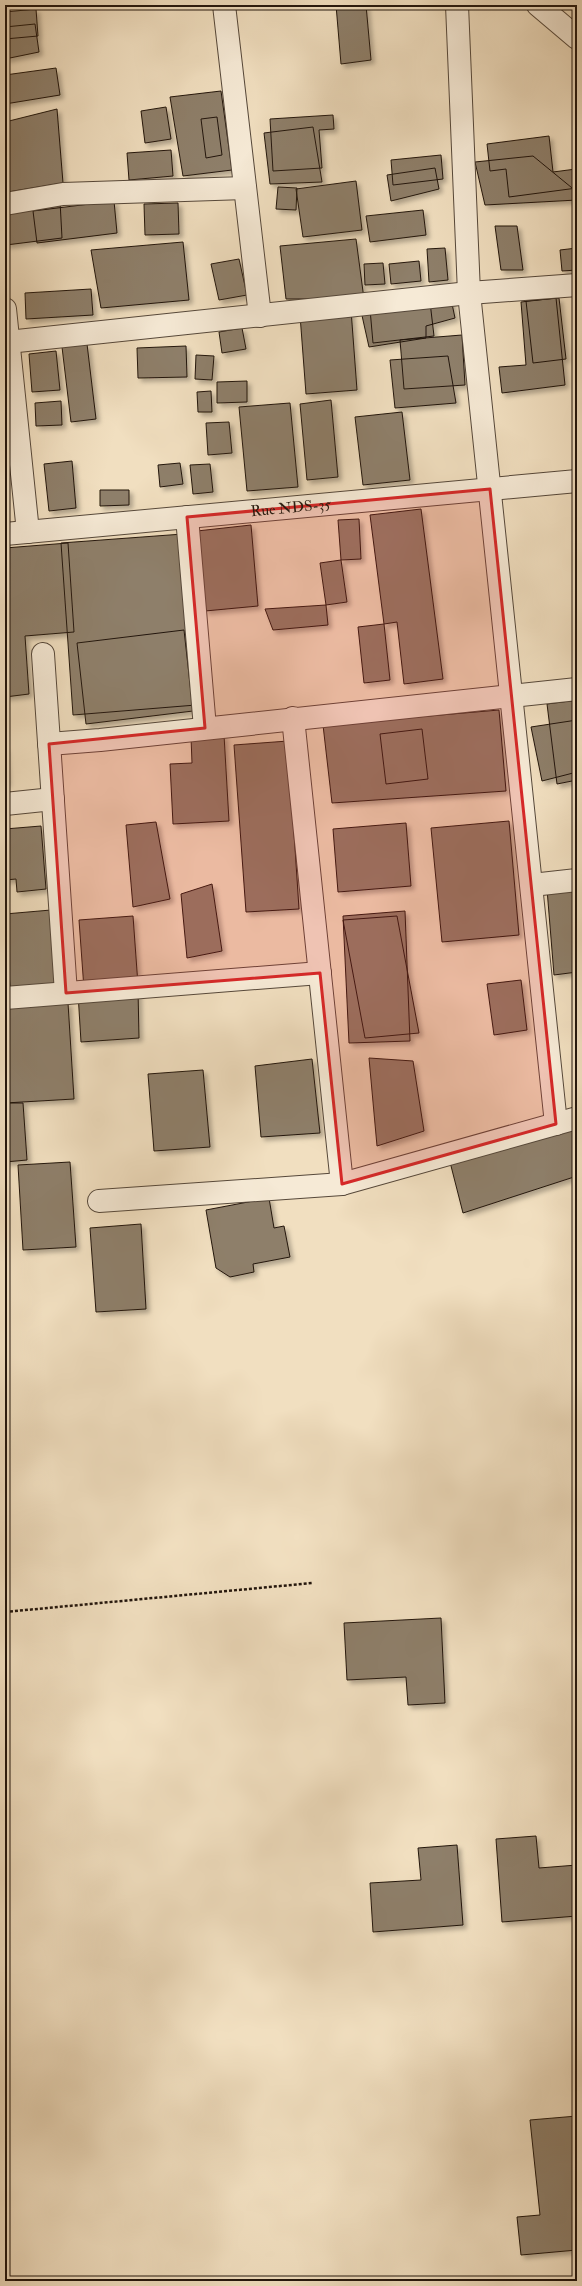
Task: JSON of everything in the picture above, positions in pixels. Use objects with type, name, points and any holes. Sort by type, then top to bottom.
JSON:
[{"type":"street","points":[[224,5],[260,316]]},
{"type":"street","points":[[457,5],[469,293],[556,1124]]},
{"type":"street","points":[[538,5],[577,38]]},
{"type":"street","points":[[5,204],[63,194],[244,188]]},
{"type":"street","points":[[8,342],[469,293],[577,285]]},
{"type":"street","points":[[5,309],[28,532]]},
{"type":"street","name":"Rue NDS-35","points":[[5,534],[577,481]]},
{"type":"street","points":[[187,517],[205,728]]},
{"type":"street","points":[[43,654],[66,993]]},
{"type":"street","points":[[49,744],[293,718],[512,698],[577,689]]},
{"type":"street","points":[[293,718],[342,1184]]},
{"type":"street","points":[[5,804],[53,799]]},
{"type":"street","points":[[532,885],[577,880]]},
{"type":"street","points":[[5,998],[320,973]]},
{"type":"street","points":[[99,1201],[342,1184],[577,1118]]},
{"type":"path","points":[[5,1612],[312,1583]]},
{"type":"highlighted area","points":[[490,489],[556,1124],[342,1184],[320,973],[66,993],[49,744],[205,728],[187,517]]},
{"type":"building","points":[[336,5],[366,5],[371,60],[341,64]]},
{"type":"building","points":[[36,9],[38,36],[5,39],[5,12]]},
{"type":"building","points":[[35,24],[39,52],[5,59],[5,27]]},
{"type":"building","points":[[56,68],[60,95],[5,104],[5,75]]},
{"type":"building","points":[[221,91],[232,170],[183,176],[170,97]]},
{"type":"building","points":[[166,107],[171,139],[145,143],[141,111]]},
{"type":"building","points":[[57,109],[63,183],[8,192],[5,122]]},
{"type":"building","points":[[333,115],[334,129],[319,130],[322,168],[273,171],[270,119]]},
{"type":"building","points":[[217,117],[222,155],[206,158],[201,119]]},
{"type":"building","points":[[313,127],[322,182],[270,184],[264,133]]},
{"type":"building","points":[[549,136],[553,172],[576,169],[577,188],[509,197],[506,169],[490,171],[487,144]]},
{"type":"building","points":[[171,150],[173,176],[129,180],[127,153]]},
{"type":"building","points":[[441,155],[443,179],[393,185],[391,160]]},
{"type":"building","points":[[533,156],[577,192],[577,200],[485,205],[475,162]]},
{"type":"building","points":[[435,168],[439,189],[391,201],[387,175]]},
{"type":"building","points":[[356,181],[362,230],[303,237],[296,189]]},
{"type":"building","points":[[278,187],[297,188],[296,210],[276,209]]},
{"type":"building","points":[[60,201],[62,238],[6,245],[5,211]]},
{"type":"building","points":[[114,201],[117,233],[37,243],[33,211]]},
{"type":"building","points":[[178,203],[179,234],[145,235],[144,204]]},
{"type":"building","points":[[423,210],[426,235],[370,242],[366,216]]},
{"type":"building","points":[[495,226],[517,226],[523,270],[501,270]]},
{"type":"building","points":[[356,239],[364,299],[286,299],[280,246]]},
{"type":"building","points":[[183,242],[189,300],[101,308],[91,250]]},
{"type":"building","points":[[445,248],[448,280],[429,282],[427,249]]},
{"type":"building","points":[[577,248],[577,270],[562,271],[560,250]]},
{"type":"building","points":[[239,259],[247,295],[219,300],[211,264]]},
{"type":"building","points":[[419,261],[421,281],[391,284],[389,264]]},
{"type":"building","points":[[383,263],[385,284],[365,285],[364,264]]},
{"type":"building","points":[[91,289],[93,315],[26,319],[25,293]]},
{"type":"building","points":[[556,298],[565,385],[502,393],[499,367],[526,365],[521,302]]},
{"type":"building","points":[[559,298],[566,359],[533,363],[526,301]]},
{"type":"building","points":[[451,299],[455,318],[426,326],[426,338],[369,347],[361,311]]},
{"type":"building","points":[[430,302],[434,336],[373,343],[370,309]]},
{"type":"building","points":[[351,310],[357,390],[306,394],[300,315]]},
{"type":"building","points":[[242,328],[246,349],[222,353],[219,332]]},
{"type":"building","points":[[462,335],[465,385],[404,389],[400,340]]},
{"type":"building","points":[[87,344],[96,419],[71,422],[62,347]]},
{"type":"building","points":[[186,346],[187,377],[138,378],[137,348]]},
{"type":"building","points":[[56,351],[60,390],[32,392],[29,354]]},
{"type":"building","points":[[196,355],[214,356],[212,380],[195,379]]},
{"type":"building","points":[[448,356],[456,403],[395,408],[390,360]]},
{"type":"building","points":[[247,381],[247,402],[217,403],[217,382]]},
{"type":"building","points":[[211,391],[212,412],[198,412],[197,392]]},
{"type":"building","points":[[331,400],[338,477],[307,480],[300,404]]},
{"type":"building","points":[[61,401],[62,425],[36,426],[35,403]]},
{"type":"building","points":[[290,403],[298,487],[247,491],[239,407]]},
{"type":"building","points":[[402,412],[410,480],[363,485],[355,417]]},
{"type":"building","points":[[229,422],[232,453],[208,455],[206,423]]},
{"type":"building","points":[[72,461],[76,508],[49,511],[44,464]]},
{"type":"building","points":[[180,463],[183,484],[160,487],[158,465]]},
{"type":"building","points":[[210,464],[213,492],[193,494],[190,465]]},
{"type":"building","points":[[100,490],[129,490],[129,505],[100,506]]},
{"type":"building","points":[[421,509],[443,679],[404,684],[397,622],[384,624],[370,515]]},
{"type":"building","points":[[359,519],[361,559],[341,560],[338,520]]},
{"type":"building","points":[[251,525],[258,606],[205,611],[197,531]]},
{"type":"building","points":[[183,534],[196,705],[73,715],[61,543]]},
{"type":"building","points":[[68,543],[74,632],[25,636],[29,694],[5,697],[5,548]]},
{"type":"building","points":[[341,560],[347,602],[326,605],[320,563]]},
{"type":"building","points":[[326,605],[328,625],[273,630],[265,609]]},
{"type":"building","points":[[384,624],[390,680],[364,683],[358,627]]},
{"type":"building","points":[[184,630],[193,711],[86,724],[77,643]]},
{"type":"building","points":[[577,700],[577,780],[557,784],[547,704]]},
{"type":"building","points":[[499,710],[506,791],[332,803],[323,725]]},
{"type":"building","points":[[577,720],[577,772],[542,781],[531,727]]},
{"type":"building","points":[[422,729],[428,779],[386,784],[380,734]]},
{"type":"building","points":[[224,735],[229,821],[173,824],[170,764],[192,763],[191,737]]},
{"type":"building","points":[[288,741],[299,909],[246,912],[234,745]]},
{"type":"building","points":[[5,748],[7,783],[5,783]]},
{"type":"building","points":[[509,821],[519,935],[442,942],[431,828]]},
{"type":"building","points":[[156,822],[170,899],[133,907],[126,825]]},
{"type":"building","points":[[406,823],[411,886],[338,892],[333,829]]},
{"type":"building","points":[[41,826],[46,889],[17,892],[16,879],[5,880],[5,829]]},
{"type":"building","points":[[212,884],[222,951],[187,958],[181,894]]},
{"type":"building","points":[[577,886],[577,972],[554,975],[547,889]]},
{"type":"building","points":[[51,910],[58,983],[10,987],[5,914]]},
{"type":"building","points":[[405,911],[410,1041],[349,1043],[343,916]]},
{"type":"building","points":[[133,916],[138,985],[84,989],[79,920]]},
{"type":"building","points":[[397,916],[419,1033],[365,1038],[343,920]]},
{"type":"building","points":[[521,980],[527,1030],[494,1035],[487,984]]},
{"type":"building","points":[[138,990],[139,1038],[81,1042],[78,993]]},
{"type":"building","points":[[68,1003],[74,1099],[5,1103],[5,1007]]},
{"type":"building","points":[[369,1058],[413,1061],[424,1131],[377,1146]]},
{"type":"building","points":[[312,1059],[320,1133],[261,1137],[255,1066]]},
{"type":"building","points":[[203,1070],[210,1147],[154,1151],[148,1074]]},
{"type":"building","points":[[5,1103],[23,1103],[27,1160],[5,1162]]},
{"type":"building","points":[[577,1128],[577,1176],[463,1213],[450,1162]]},
{"type":"building","points":[[70,1162],[76,1247],[23,1250],[18,1165]]},
{"type":"building","points":[[269,1198],[274,1228],[284,1226],[290,1257],[253,1264],[254,1272],[230,1277],[216,1268],[206,1210]]},
{"type":"building","points":[[141,1224],[146,1309],[96,1312],[90,1228]]},
{"type":"building","points":[[441,1618],[445,1703],[408,1705],[406,1677],[347,1680],[344,1623]]},
{"type":"building","points":[[536,1836],[539,1868],[577,1865],[577,1916],[502,1922],[496,1839]]},
{"type":"building","points":[[457,1845],[463,1925],[373,1932],[370,1883],[421,1880],[418,1848]]},
{"type":"building","points":[[577,2116],[577,2250],[521,2255],[517,2217],[540,2215],[530,2120]]}]
